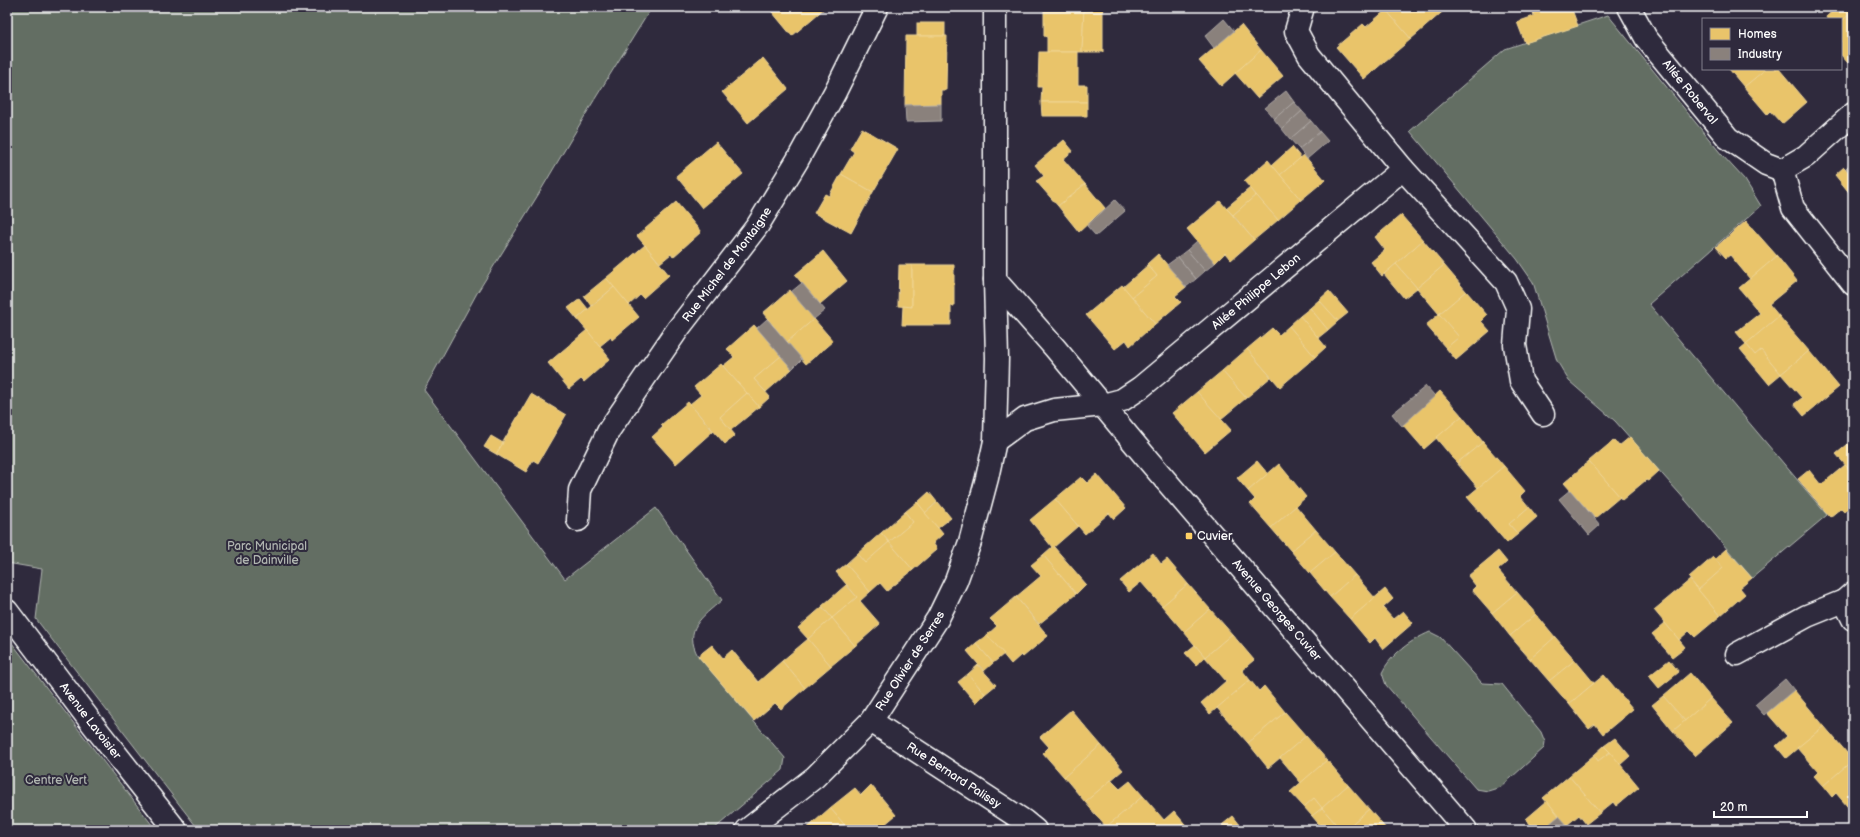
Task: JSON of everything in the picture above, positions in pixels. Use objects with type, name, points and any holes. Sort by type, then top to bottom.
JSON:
[{"type":"street","name":"Rue Michel de Montaigne","points":[[578,520],[580,490],[609,430],[678,329],[758,225],[835,92],[877,7]]},
{"type":"street","points":[[995,7],[995,280],[997,358],[995,441]]},
{"type":"street","points":[[1303,7],[1296,31],[1309,55],[1403,169],[1506,282],[1518,309],[1515,345],[1521,381],[1543,414]]},
{"type":"street","name":"Allée Roberval","points":[[1629,7],[1646,38],[1728,138],[1774,167]]},
{"type":"street","points":[[1853,114],[1806,156],[1774,167],[1794,208],[1853,284]]},
{"type":"street","name":"Allée Philippe Lebon","points":[[1103,405],[1122,400],[1140,388],[1403,169]]},
{"type":"street","name":"Avenue Georges Cuvier","points":[[995,280],[1014,300],[1149,461],[1466,830]]},
{"type":"street","points":[[995,441],[1025,419],[1054,410],[1103,405]]},
{"type":"street","name":"Rue Olivier de Serres","points":[[747,830],[815,777],[871,721],[938,618],[956,580],[970,542],[986,485],[995,441]]},
{"type":"street","points":[[1737,654],[1807,616],[1850,604]]},
{"type":"street","name":"Avenue Lavoisier","points":[[7,611],[94,726],[176,830]]},
{"type":"street","name":"Rue Bernard Palissy","points":[[871,721],[1024,821],[1035,830]]},
{"type":"green space","name":"Parc Municipal de Dainville","points":[[7,7],[652,7],[477,293],[424,390],[565,579],[656,508],[722,600],[702,618],[694,631],[694,647],[698,656],[785,758],[783,770],[713,830],[199,830],[36,619],[42,569],[7,563]]},
{"type":"green space","points":[[1608,15],[1722,155],[1745,180],[1761,206],[1649,304],[1827,515],[1752,578],[1615,421],[1569,381],[1557,361],[1533,282],[1517,259],[1410,131],[1505,49]]},
{"type":"green space","points":[[1430,632],[1440,637],[1482,683],[1502,684],[1541,732],[1545,742],[1544,748],[1501,787],[1488,791],[1476,789],[1386,685],[1382,673],[1390,660],[1416,639]]},
{"type":"green space","name":"Centre Vert","points":[[7,642],[12,643],[156,830],[7,830]]},
{"type":"building: Homes","points":[[768,7],[826,7],[792,36]]},
{"type":"building: Homes","points":[[1044,7],[1084,7],[1082,52],[1047,52],[1047,37],[1044,36]]},
{"type":"building: Homes","points":[[1084,7],[1103,7],[1103,52],[1082,52]]},
{"type":"building: Homes","points":[[1390,7],[1448,7],[1411,39],[1386,10]]},
{"type":"building: Homes","points":[[1532,7],[1571,7],[1578,26],[1525,43],[1517,22],[1534,16]]},
{"type":"building: Homes","points":[[1837,7],[1853,7],[1853,11],[1842,21],[1842,18],[1826,17]]},
{"type":"building: Homes","points":[[1386,10],[1411,39],[1364,79],[1336,47],[1363,24],[1366,27]]},
{"type":"building: Homes","points":[[1853,11],[1853,58],[1848,63],[1842,56],[1842,21]]},
{"type":"building: Homes","points":[[917,23],[945,23],[945,36],[917,36]]},
{"type":"building: Homes","points":[[1241,25],[1261,50],[1221,86],[1199,61]]},
{"type":"building: Homes","points":[[906,36],[947,36],[946,90],[941,90],[941,104],[905,105]]},
{"type":"building: Homes","points":[[1261,50],[1283,76],[1257,98],[1235,73]]},
{"type":"building: Homes","points":[[1039,52],[1078,52],[1078,85],[1087,85],[1087,102],[1041,102],[1042,87],[1038,87]]},
{"type":"building: Homes","points":[[763,58],[788,89],[748,123],[722,92]]},
{"type":"building: Homes","points":[[1730,70],[1765,70],[1744,87]]},
{"type":"building: Homes","points":[[1765,70],[1780,70],[1807,102],[1782,124],[1770,111],[1767,114],[1744,87]]},
{"type":"building: Homes","points":[[1041,102],[1087,102],[1087,116],[1042,116]]},
{"type":"building: Homes","points":[[862,128],[898,149],[873,192],[841,174],[854,152],[850,149]]},
{"type":"building: Homes","points":[[1064,140],[1073,151],[1063,159],[1085,184],[1058,206],[1036,181],[1044,176],[1035,165]]},
{"type":"building: Homes","points":[[716,142],[743,174],[702,208],[676,176]]},
{"type":"building: Homes","points":[[1292,147],[1301,158],[1280,175],[1272,165]]},
{"type":"building: Homes","points":[[1304,155],[1325,180],[1301,200],[1280,175]]},
{"type":"building: Homes","points":[[1268,160],[1301,200],[1278,220],[1244,181]]},
{"type":"building: Homes","points":[[1844,167],[1853,177],[1852,196],[1835,175]]},
{"type":"building: Homes","points":[[841,174],[873,192],[851,233],[814,213],[825,194],[829,196]]},
{"type":"building: Homes","points":[[1085,184],[1105,208],[1079,232],[1058,206]]},
{"type":"building: Homes","points":[[1250,188],[1256,195],[1233,215],[1226,208]]},
{"type":"building: Homes","points":[[1256,195],[1278,220],[1254,240],[1233,215]]},
{"type":"building: Homes","points":[[1220,201],[1254,240],[1231,260],[1225,253],[1215,263],[1187,229]]},
{"type":"building: Homes","points":[[676,202],[701,232],[673,257],[671,254],[660,263],[637,236]]},
{"type":"building: Homes","points":[[1401,215],[1423,240],[1382,276],[1371,262],[1385,250],[1375,237]]},
{"type":"building: Homes","points":[[1746,221],[1777,256],[1750,279],[1730,255],[1726,258],[1716,247]]},
{"type":"building: Homes","points":[[1423,240],[1444,265],[1417,288],[1396,264]]},
{"type":"building: Homes","points":[[645,245],[669,275],[643,298],[640,295],[629,305],[606,278]]},
{"type":"building: Homes","points":[[823,251],[847,281],[820,304],[795,275]]},
{"type":"building: Homes","points":[[1158,254],[1186,287],[1175,296],[1181,302],[1155,324],[1132,297],[1157,276],[1147,264]]},
{"type":"building: Homes","points":[[1777,256],[1797,281],[1769,304],[1779,316],[1746,344],[1736,332],[1760,313],[1739,288]]},
{"type":"building: Homes","points":[[1396,264],[1417,288],[1404,298],[1384,274]]},
{"type":"building: Homes","points":[[899,265],[912,265],[912,307],[898,306]]},
{"type":"building: Homes","points":[[912,265],[954,265],[954,306],[951,306],[951,325],[902,325],[903,306],[912,307]]},
{"type":"building: Homes","points":[[1148,265],[1157,276],[1132,297],[1123,287]]},
{"type":"building: Homes","points":[[1444,265],[1466,291],[1439,314],[1417,288]]},
{"type":"building: Homes","points":[[606,278],[614,287],[591,306],[584,296]]},
{"type":"building: Homes","points":[[1122,285],[1155,324],[1130,346],[1126,340],[1115,349],[1086,315]]},
{"type":"building: Homes","points":[[614,287],[639,317],[612,340],[611,337],[600,346],[577,319]]},
{"type":"building: Homes","points":[[790,290],[814,319],[787,342],[763,313]]},
{"type":"building: Homes","points":[[1329,291],[1348,313],[1338,321],[1319,300]]},
{"type":"building: Homes","points":[[1466,291],[1487,315],[1481,321],[1490,331],[1456,360],[1446,348],[1459,337],[1439,314]]},
{"type":"building: Homes","points":[[580,299],[588,309],[577,319],[568,308]]},
{"type":"building: Homes","points":[[1319,300],[1338,321],[1328,330],[1310,308]]},
{"type":"building: Homes","points":[[1310,308],[1328,330],[1318,338],[1300,316]]},
{"type":"building: Homes","points":[[1439,314],[1459,337],[1446,348],[1426,325]]},
{"type":"building: Homes","points":[[1300,316],[1326,347],[1315,357],[1289,326]]},
{"type":"building: Homes","points":[[1779,316],[1809,351],[1781,374],[1761,350],[1755,355],[1746,344]]},
{"type":"building: Homes","points":[[814,319],[833,341],[806,364],[787,342]]},
{"type":"building: Homes","points":[[754,325],[781,356],[754,379],[770,397],[759,407],[723,366],[734,357],[727,349]]},
{"type":"building: Homes","points":[[1289,326],[1315,357],[1280,387],[1247,349],[1272,328],[1279,335]]},
{"type":"building: Homes","points":[[587,330],[610,359],[584,382],[581,379],[569,389],[548,363]]},
{"type":"building: Homes","points":[[1746,344],[1755,355],[1761,350],[1781,374],[1769,384],[1740,349]]},
{"type":"building: Homes","points":[[1247,349],[1271,377],[1246,398],[1222,371]]},
{"type":"building: Homes","points":[[1809,351],[1839,387],[1804,416],[1794,404],[1802,398],[1781,374]]},
{"type":"building: Homes","points":[[781,356],[792,369],[766,392],[754,379]]},
{"type":"building: Homes","points":[[721,364],[747,393],[720,417],[735,435],[725,444],[690,404],[701,395],[694,387]]},
{"type":"building: Homes","points":[[1222,371],[1246,398],[1221,419],[1197,392]]},
{"type":"building: Homes","points":[[1440,391],[1462,416],[1424,449],[1403,425]]},
{"type":"building: Homes","points":[[1197,392],[1231,430],[1205,452],[1172,413]]},
{"type":"building: Homes","points":[[747,393],[759,407],[731,430],[720,417]]},
{"type":"building: Homes","points":[[531,394],[566,415],[538,463],[533,460],[526,472],[496,454]]},
{"type":"building: Homes","points":[[688,402],[713,431],[676,464],[652,437],[663,427],[661,425]]},
{"type":"building: Homes","points":[[1462,416],[1483,442],[1457,463],[1436,438]]},
{"type":"building: Homes","points":[[491,436],[503,443],[496,454],[484,447]]},
{"type":"building: Homes","points":[[1630,437],[1659,471],[1622,500],[1589,461],[1614,440],[1619,446]]},
{"type":"building: Homes","points":[[1853,440],[1853,474],[1836,454]]},
{"type":"building: Homes","points":[[1483,442],[1504,466],[1478,488],[1457,463]]},
{"type":"building: Homes","points":[[1257,461],[1268,474],[1248,491],[1237,478]]},
{"type":"building: Homes","points":[[1589,461],[1620,497],[1595,518],[1564,483]]},
{"type":"building: Homes","points":[[1279,464],[1306,497],[1271,528],[1250,504],[1255,499],[1248,491]]},
{"type":"building: Homes","points":[[1845,465],[1853,474],[1853,504],[1844,512],[1841,508],[1830,517],[1798,479],[1809,470],[1821,485]]},
{"type":"building: Homes","points":[[1504,466],[1525,491],[1520,496],[1529,507],[1509,524],[1518,534],[1507,543],[1467,497]]},
{"type":"building: Homes","points":[[1097,474],[1126,508],[1114,519],[1109,513],[1085,534],[1055,499],[1081,477],[1087,483]]},
{"type":"building: Homes","points":[[929,492],[937,502],[925,513],[917,503]]},
{"type":"building: Homes","points":[[1055,499],[1078,526],[1054,547],[1086,584],[1076,594],[1043,555],[1052,547],[1030,520]]},
{"type":"building: Homes","points":[[917,502],[943,534],[933,543],[937,549],[913,570],[889,542],[913,522],[905,512]]},
{"type":"building: Homes","points":[[938,502],[951,518],[938,528],[925,513]]},
{"type":"building: Homes","points":[[1296,506],[1316,530],[1291,551],[1271,528]]},
{"type":"building: Homes","points":[[1529,507],[1537,517],[1518,534],[1509,524]]},
{"type":"building: Homes","points":[[905,512],[913,522],[889,542],[881,533]]},
{"type":"building: Homes","points":[[1316,530],[1335,552],[1310,573],[1291,551]]},
{"type":"building: Homes","points":[[881,533],[889,542],[865,563],[857,554]]},
{"type":"building: Homes","points":[[889,542],[913,570],[887,591],[880,583],[870,592],[846,564],[857,554],[865,563]]},
{"type":"building: Homes","points":[[1726,549],[1752,578],[1740,588],[1745,594],[1720,616],[1698,590],[1723,568],[1715,559]]},
{"type":"building: Homes","points":[[1498,551],[1507,562],[1498,570],[1517,592],[1492,613],[1472,590],[1476,586],[1468,576]]},
{"type":"building: Homes","points":[[1335,552],[1355,575],[1330,597],[1310,573]]},
{"type":"building: Homes","points":[[1153,553],[1161,564],[1167,559],[1188,584],[1162,606],[1141,582],[1129,592],[1120,581]]},
{"type":"building: Homes","points":[[1043,555],[1076,594],[1039,624],[1016,597],[1041,576],[1031,565]]},
{"type":"building: Homes","points":[[1713,557],[1723,568],[1698,590],[1689,578]]},
{"type":"building: Homes","points":[[846,564],[870,592],[860,601],[880,624],[855,646],[832,618],[857,597],[836,572]]},
{"type":"building: Homes","points":[[1355,575],[1375,598],[1350,619],[1330,597]]},
{"type":"building: Homes","points":[[1690,580],[1720,616],[1695,637],[1689,631],[1679,640],[1654,610]]},
{"type":"building: Homes","points":[[1188,584],[1210,609],[1184,632],[1162,606]]},
{"type":"building: Homes","points":[[846,585],[857,597],[832,618],[822,606]]},
{"type":"building: Homes","points":[[1385,589],[1393,599],[1383,608],[1393,619],[1403,611],[1413,623],[1383,649],[1375,638],[1370,643],[1350,619]]},
{"type":"building: Homes","points":[[1517,592],[1536,614],[1510,636],[1492,613]]},
{"type":"building: Homes","points":[[1016,597],[1048,636],[1023,657],[1021,655],[1011,664],[987,635],[997,626],[990,619]]},
{"type":"building: Homes","points":[[822,607],[832,618],[808,639],[798,628]]},
{"type":"building: Homes","points":[[1210,609],[1232,634],[1205,657],[1184,632]]},
{"type":"building: Homes","points":[[1536,614],[1555,637],[1530,659],[1510,636]]},
{"type":"building: Homes","points":[[832,618],[855,646],[831,666],[808,639]]},
{"type":"building: Homes","points":[[1665,623],[1685,647],[1672,657],[1652,634]]},
{"type":"building: Homes","points":[[1232,634],[1254,660],[1242,670],[1250,680],[1210,714],[1201,703],[1226,681],[1205,657]]},
{"type":"building: Homes","points":[[987,635],[1004,654],[993,663],[976,643]]},
{"type":"building: Homes","points":[[1555,637],[1575,660],[1549,681],[1530,659]]},
{"type":"building: Homes","points":[[808,639],[831,666],[805,688],[782,661]]},
{"type":"building: Homes","points":[[976,643],[993,663],[984,671],[967,651]]},
{"type":"building: Homes","points":[[712,645],[723,658],[732,650],[758,682],[782,661],[805,688],[781,709],[775,703],[754,721],[698,656]]},
{"type":"building: Homes","points":[[1195,645],[1205,657],[1196,665],[1185,653]]},
{"type":"building: Homes","points":[[1575,660],[1594,683],[1569,704],[1549,681]]},
{"type":"building: Homes","points":[[1669,660],[1679,672],[1659,688],[1649,676]]},
{"type":"building: Homes","points":[[978,665],[996,685],[985,694],[968,674]]},
{"type":"building: Homes","points":[[1690,673],[1711,698],[1685,721],[1663,696]]},
{"type":"building: Homes","points":[[968,674],[985,694],[976,703],[958,682]]},
{"type":"building: Homes","points":[[1604,675],[1633,709],[1603,734],[1595,724],[1589,729],[1569,704]]},
{"type":"building: Homes","points":[[1250,680],[1259,691],[1264,686],[1285,712],[1248,743],[1217,708]]},
{"type":"building: Homes","points":[[1794,690],[1824,726],[1786,758],[1776,746],[1787,736],[1767,713]]},
{"type":"building: Homes","points":[[1663,696],[1685,721],[1673,731],[1652,705]]},
{"type":"building: Homes","points":[[1711,698],[1733,723],[1695,756],[1673,731]]},
{"type":"building: Homes","points":[[1071,710],[1101,745],[1064,777],[1043,753],[1049,747],[1040,737]]},
{"type":"building: Homes","points":[[1285,712],[1306,736],[1268,768],[1248,743]]},
{"type":"building: Homes","points":[[1824,726],[1853,760],[1823,786],[1814,776],[1818,772],[1797,748]]},
{"type":"building: Homes","points":[[1306,736],[1327,760],[1301,783],[1280,758]]},
{"type":"building: Homes","points":[[1615,738],[1630,756],[1620,765],[1604,746]]},
{"type":"building: Homes","points":[[1101,745],[1123,770],[1085,802],[1064,777]]},
{"type":"building: Homes","points":[[1604,746],[1610,752],[1598,761],[1594,755]]},
{"type":"building: Homes","points":[[1610,752],[1639,787],[1616,806],[1613,802],[1600,813],[1569,776],[1594,755],[1598,761]]},
{"type":"building: Homes","points":[[1327,760],[1348,785],[1322,808],[1314,798],[1304,807],[1290,792]]},
{"type":"building: Homes","points":[[1853,760],[1853,813],[1836,793],[1832,797],[1823,786]]},
{"type":"building: Homes","points":[[1569,776],[1600,813],[1586,824],[1579,815],[1567,825],[1543,798]]},
{"type":"building: Homes","points":[[1111,780],[1120,789],[1130,781],[1143,796],[1106,827],[1085,802]]},
{"type":"building: Homes","points":[[871,785],[896,815],[878,830],[849,830],[830,808],[855,788],[861,795]]},
{"type":"building: Homes","points":[[1348,785],[1369,809],[1345,830],[1341,830],[1322,808]]},
{"type":"building: Homes","points":[[1143,796],[1164,820],[1174,811],[1184,823],[1176,830],[1108,830],[1106,827]]},
{"type":"building: Homes","points":[[1314,798],[1322,808],[1312,816],[1304,807]]},
{"type":"building: Homes","points":[[1547,801],[1559,816],[1542,830],[1535,830],[1526,819]]},
{"type":"building: Homes","points":[[830,808],[849,830],[805,830]]},
{"type":"building: Homes","points":[[1322,808],[1341,830],[1324,830],[1312,816]]},
{"type":"building: Homes","points":[[1369,809],[1387,830],[1345,830]]},
{"type":"building: Homes","points":[[1233,816],[1244,830],[1226,830],[1222,825]]},
{"type":"building: Homes","points":[[1184,823],[1190,830],[1176,830]]},
{"type":"building: Industry","points":[[1224,19],[1234,31],[1214,48],[1205,36]]},
{"type":"building: Industry","points":[[1286,91],[1294,102],[1274,119],[1265,108]]},
{"type":"building: Industry","points":[[1294,102],[1302,111],[1282,129],[1274,119]]},
{"type":"building: Industry","points":[[941,104],[941,121],[906,122],[905,105]]},
{"type":"building: Industry","points":[[1302,111],[1311,121],[1290,139],[1282,129]]},
{"type":"building: Industry","points":[[1311,121],[1320,132],[1299,149],[1290,139]]},
{"type":"building: Industry","points":[[1320,132],[1328,141],[1307,159],[1299,149]]},
{"type":"building: Industry","points":[[1853,162],[1853,177],[1846,168]]},
{"type":"building: Industry","points":[[1115,200],[1125,211],[1096,236],[1087,226]]},
{"type":"building: Industry","points":[[1197,241],[1215,263],[1205,271],[1187,250]]},
{"type":"building: Industry","points":[[1187,250],[1205,271],[1196,279],[1178,257]]},
{"type":"building: Industry","points":[[1178,257],[1196,279],[1186,287],[1167,265]]},
{"type":"building: Industry","points":[[802,283],[825,310],[814,319],[791,292]]},
{"type":"building: Industry","points":[[767,319],[802,359],[792,369],[757,328]]},
{"type":"building: Industry","points":[[1426,386],[1435,396],[1402,426],[1392,414]]},
{"type":"building: Industry","points":[[1570,490],[1600,525],[1589,535],[1559,499]]},
{"type":"building: Industry","points":[[1785,679],[1794,690],[1764,715],[1755,705]]},
{"type":"building: Industry","points":[[1559,816],[1568,826],[1564,830],[1542,830]]},
{"type":"place","name":"Cuvier","points":[[1189,536]]}]
